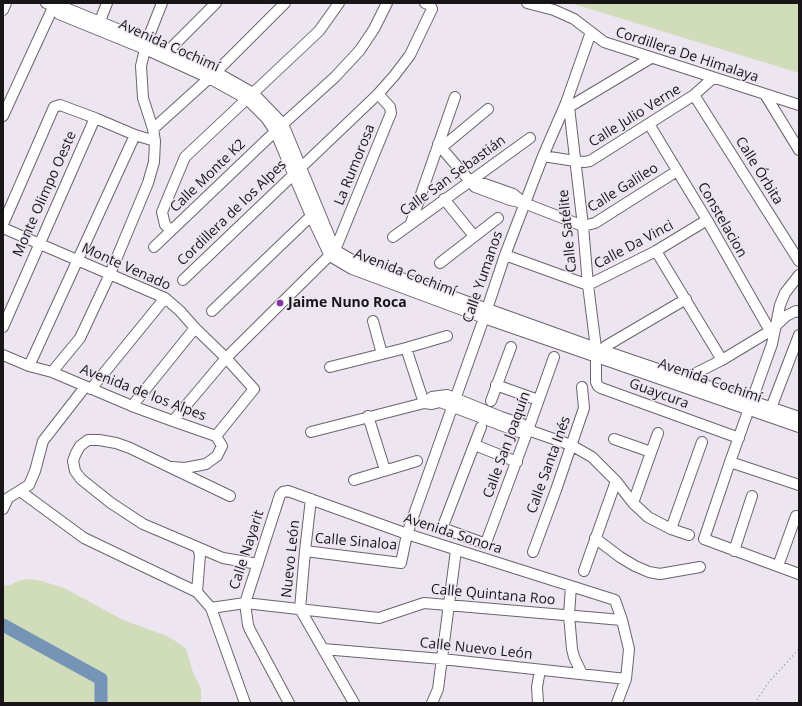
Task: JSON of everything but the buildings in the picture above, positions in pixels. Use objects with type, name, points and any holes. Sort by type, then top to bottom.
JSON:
[{"type":"street","points":[[3,10],[6,3]]},
{"type":"street","points":[[100,21],[107,3]]},
{"type":"street","points":[[52,372],[80,338],[110,274],[148,183],[154,162],[155,141],[153,129],[143,98],[141,66],[146,45],[162,3]]},
{"type":"street","points":[[165,54],[216,3]]},
{"type":"street","points":[[153,129],[213,75],[285,3]]},
{"type":"street","points":[[171,230],[165,225],[162,212],[183,160],[187,154],[319,31],[339,3]]},
{"type":"street","name":"Calle Monte K2","points":[[154,248],[171,230],[335,77],[360,50],[374,29],[387,3]]},
{"type":"street","name":"Cordillera De Himalaya","points":[[527,3],[554,10],[574,19],[604,42],[799,106]]},
{"type":"street","points":[[3,116],[51,4]]},
{"type":"street","name":"Avenida Cochimí","points":[[51,4],[100,21],[146,45],[213,75],[250,96],[266,118],[279,128],[333,253]]},
{"type":"street","name":"Avenida Cochimí","points":[[51,4],[59,14],[146,45]]},
{"type":"street","name":"Cordillera de los Alpes","points":[[183,280],[378,94],[410,55],[432,9],[428,5]]},
{"type":"street","name":"Calle Yumanos","points":[[407,534],[486,314],[504,255],[543,156],[568,105],[592,32]]},
{"type":"street","points":[[568,105],[651,58]]},
{"type":"street","name":"Calle Julio Verne","points":[[543,156],[584,162],[590,161],[694,95],[713,78]]},
{"type":"street","name":"La Rumorosa","points":[[333,253],[391,113],[390,107],[378,94]]},
{"type":"street","name":"Calle Órbita","points":[[694,95],[799,261]]},
{"type":"street","points":[[766,96],[799,150]]},
{"type":"street","points":[[411,223],[455,97]]},
{"type":"street","points":[[3,224],[54,107],[60,105],[135,135],[155,141]]},
{"type":"street","name":"Calle Satélite","points":[[568,105],[583,226],[588,285],[598,352]]},
{"type":"street","points":[[439,146],[488,109]]},
{"type":"street","name":"Monte Olimpo Oeste","points":[[3,327],[95,118]]},
{"type":"street","name":"Constelacion","points":[[649,124],[774,327]]},
{"type":"street","points":[[30,366],[135,135]]},
{"type":"street","name":"Calle San Sebastián","points":[[393,237],[530,138]]},
{"type":"street","points":[[439,146],[470,181],[478,181],[513,194],[524,203],[583,226]]},
{"type":"street","name":"Avenida Cochimí","points":[[297,170],[311,216],[333,253],[352,269],[750,405],[771,408],[799,417]]},
{"type":"street","name":"Calle Galileo","points":[[583,226],[595,223],[677,171]]},
{"type":"street","points":[[444,200],[474,236]]},
{"type":"street","points":[[212,311],[311,216]]},
{"type":"street","points":[[440,263],[498,218]]},
{"type":"street","name":"Calle Da Vinci","points":[[504,255],[588,285],[656,251],[707,220]]},
{"type":"street","name":"Monte Venado","points":[[3,228],[165,298],[226,358],[254,389]]},
{"type":"street","points":[[656,251],[722,360]]},
{"type":"street","points":[[173,422],[226,358],[333,253]]},
{"type":"street","points":[[799,275],[785,293],[780,305],[774,327],[772,344],[704,540],[799,574]]},
{"type":"street","points":[[3,509],[8,498],[28,485],[35,472],[43,441],[165,298]]},
{"type":"street","points":[[598,352],[686,299]]},
{"type":"street","points":[[686,378],[722,360],[774,327],[786,316],[796,311],[799,312]]},
{"type":"street","points":[[373,321],[382,354]]},
{"type":"street","points":[[132,406],[195,328]]},
{"type":"street","points":[[771,408],[799,335]]},
{"type":"street","points":[[330,367],[447,336]]},
{"type":"street","points":[[491,401],[511,347]]},
{"type":"street","points":[[406,348],[424,403]]},
{"type":"street","name":"Avenida Cochimí","points":[[598,352],[686,378],[799,427]]},
{"type":"street","name":"Guaycura","points":[[598,352],[596,382],[601,388],[739,438]]},
{"type":"street","name":"Avenida de los Alpes","points":[[3,355],[30,366],[52,372],[173,422],[216,436],[254,389]]},
{"type":"street","name":"Calle San Joaquín","points":[[475,445],[443,526],[444,528],[483,543],[486,542],[517,462],[554,357]]},
{"type":"street","points":[[496,385],[538,400]]},
{"type":"street","name":"Calle Santa Inés","points":[[533,552],[584,408],[582,387]]},
{"type":"street","points":[[311,432],[368,416],[424,403],[432,397],[447,395],[454,402],[500,421],[519,432],[528,430],[571,445],[592,457],[616,481],[633,503],[648,517],[689,535]]},
{"type":"street","points":[[368,416],[385,470]]},
{"type":"street","points":[[481,427],[475,445],[517,462]]},
{"type":"street","points":[[633,503],[658,433]]},
{"type":"street","points":[[164,465],[174,468],[185,468],[206,464],[217,456],[222,446],[216,436]]},
{"type":"street","points":[[614,438],[651,452]]},
{"type":"street","points":[[230,496],[130,448],[116,443],[88,440],[80,446],[73,461],[75,471],[81,479],[110,503],[143,524],[223,558],[258,564]]},
{"type":"street","points":[[671,528],[702,442]]},
{"type":"street","points":[[354,480],[418,461]]},
{"type":"street","points":[[730,462],[799,485]]},
{"type":"street","points":[[584,571],[616,481]]},
{"type":"street","points":[[20,490],[84,538],[197,592],[211,608],[245,703]]},
{"type":"street","name":"Avenida Sonora","points":[[284,492],[288,491],[407,534],[615,600],[622,620]]},
{"type":"street","name":"Calle Nayarit","points":[[211,608],[245,603],[280,495],[284,492]]},
{"type":"street","points":[[734,551],[752,496]]},
{"type":"street","name":"Nuevo León","points":[[312,499],[305,551],[300,609],[354,703]]},
{"type":"street","points":[[778,566],[796,516]]},
{"type":"street","name":"Calle Sinaloa","points":[[305,551],[398,563],[402,560],[407,534]]},
{"type":"street","points":[[595,538],[620,557],[649,572],[660,574],[700,567]]},
{"type":"street","points":[[197,592],[200,555],[198,548]]},
{"type":"street","points":[[432,703],[438,689],[456,550]]},
{"type":"street","points":[[571,586],[569,615],[574,657],[582,674]]},
{"type":"street","points":[[245,603],[250,630],[289,703]]},
{"type":"street","name":"Calle Quintana Roo","points":[[245,603],[378,618],[424,603],[622,620]]},
{"type":"street","points":[[617,703],[626,679],[629,649],[622,620]]},
{"type":"street","name":"Calle Nuevo León","points":[[323,649],[442,659],[626,679]]},
{"type":"street","points":[[538,703],[537,687],[540,670]]},
{"type":"path","points":[[755,703],[768,683],[799,649]]},
{"type":"green space","points":[[570,3],[799,3],[799,73]]},
{"type":"green space","points":[[31,579],[66,589],[123,620],[167,636],[177,642],[186,649],[193,672],[201,689],[201,701],[199,703],[3,703],[3,586],[10,585],[21,580]]},
{"type":"waterway","points":[[3,625],[101,679],[101,703]]},
{"type":"place","name":"Jaime Nuno Roca","points":[[280,303]]}]
